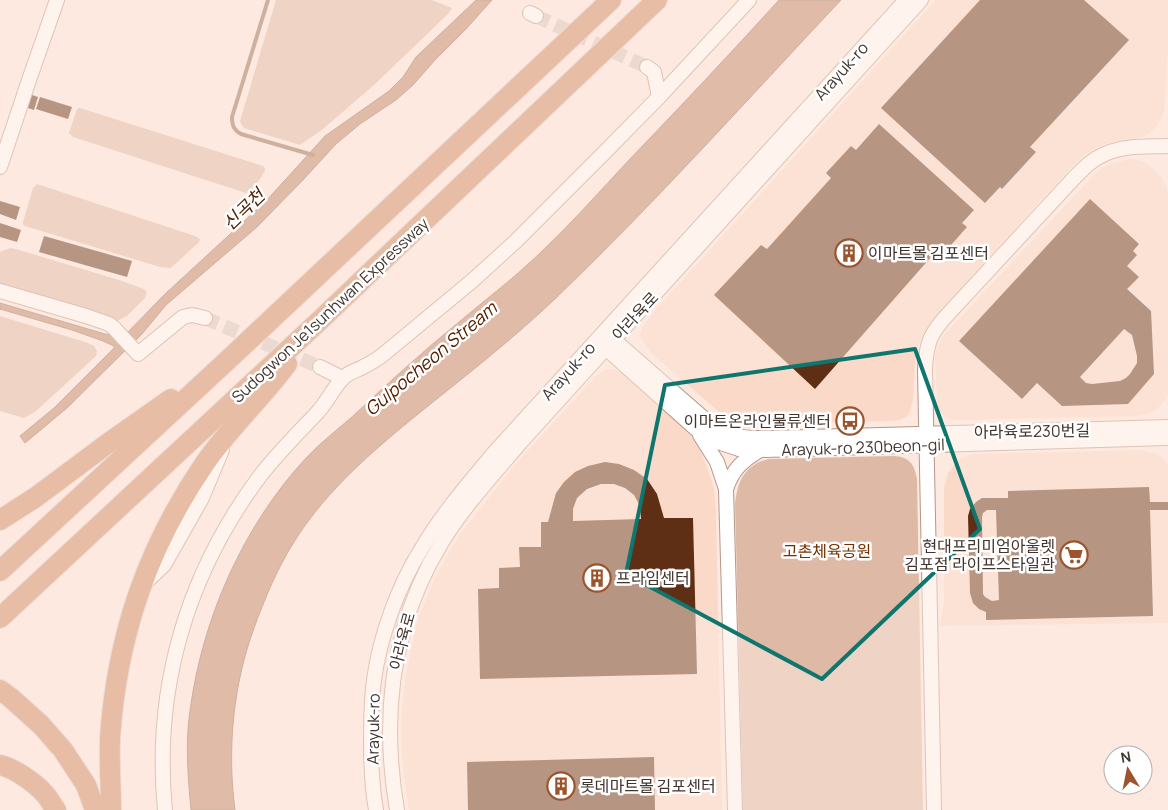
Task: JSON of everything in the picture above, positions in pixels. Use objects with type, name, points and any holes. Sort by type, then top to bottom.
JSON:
[{"type":"highway","name":"Sudogwon Je1sunhwan Expressway","points":[[0,571],[611,0]]},
{"type":"highway","name":"Sudogwon Je1sunhwan Expressway","points":[[0,618],[317,323],[657,0]]},
{"type":"highway","points":[[111,810],[110,740],[115,687],[125,636],[140,587],[158,543],[181,500],[206,462],[230,430],[273,382],[317,323]]},
{"type":"highway","points":[[0,520],[36,497],[107,444],[230,358]]},
{"type":"highway","points":[[0,690],[41,725],[63,750],[86,785],[95,810]]},
{"type":"highway","points":[[0,765],[29,780],[44,793],[56,810]]},
{"type":"street","points":[[0,167],[28,80],[57,0]]},
{"type":"street","points":[[165,810],[162,765],[165,705],[178,642],[197,585],[221,536],[260,476],[322,408],[342,378],[371,363],[385,353],[478,276],[593,165],[749,0]]},
{"type":"street","name":"Arayuk-ro","points":[[376,810],[371,754],[374,680],[382,644],[394,605],[421,549],[460,494],[493,454],[605,339],[906,0]]},
{"type":"street","name":"아라육로","points":[[397,810],[393,784],[390,733],[390,707],[394,667],[406,620],[424,574],[442,541],[466,508],[605,339],[922,0]]},
{"type":"street","points":[[647,67],[655,76],[659,97]]},
{"type":"street","points":[[934,810],[925,370],[926,354],[930,339],[941,321],[1074,178],[1093,161],[1103,154],[1115,150],[1168,146]]},
{"type":"street","points":[[0,291],[103,321],[114,328],[138,354],[183,316],[192,315],[205,318]]},
{"type":"street","name":"Arayuk-ro 230beon-gil","points":[[605,339],[696,429],[715,441],[739,449],[760,450],[927,439],[1168,438]]},
{"type":"street","name":"아라육로230번길","points":[[605,339],[708,422],[726,433],[736,436],[760,438],[927,439],[1168,427]]},
{"type":"street","points":[[320,367],[342,378]]},
{"type":"street","points":[[696,429],[711,450],[726,489],[735,810]]},
{"type":"street","points":[[726,489],[733,473],[740,464],[760,450]]},
{"type":"highlighted area","points":[[915,349],[980,529],[822,679],[626,574],[665,385]]},
{"type":"shaded area","points":[[936,0],[1168,0],[1168,51],[1165,108],[1162,117],[1157,126],[1143,137],[1106,144],[1083,156],[942,309],[931,323],[917,351],[913,401],[909,414],[906,417],[891,421],[754,424],[733,422],[653,355],[641,339],[642,328],[652,314]]},
{"type":"shaded area","points":[[1131,159],[1149,165],[1162,178],[1167,187],[1168,395],[1162,404],[1154,411],[1137,416],[957,420],[944,416],[939,411],[937,403],[935,357],[937,348],[944,335],[1093,176],[1102,168],[1112,163]]},
{"type":"shaded area","points":[[607,369],[618,370],[624,374],[692,437],[702,454],[714,489],[722,810],[409,810],[403,770],[401,737],[405,681],[419,616],[436,576],[458,537],[514,466],[596,376]]},
{"type":"shaded area","points":[[1141,450],[1158,454],[1168,464],[1168,623],[940,626],[944,603],[944,488],[948,473],[959,460],[976,454]]},
{"type":"green space","points":[[276,0],[432,0],[452,8],[374,85],[323,129],[300,145],[244,128],[240,121]]},
{"type":"green space","points":[[80,108],[263,166],[265,171],[252,191],[246,193],[73,137],[69,133],[77,109]]},
{"type":"green space","points":[[37,184],[195,236],[200,239],[199,242],[170,268],[160,267],[25,226],[23,222],[33,188]]},
{"type":"green space","points":[[10,248],[144,289],[147,292],[145,298],[127,316],[117,321],[0,288],[0,252]]},
{"type":"green space","points":[[0,316],[88,343],[94,346],[97,351],[96,356],[35,412],[24,418],[0,411]]},
{"type":"green space","name":"고촌체육공원","points":[[893,456],[907,459],[914,469],[917,479],[923,810],[743,810],[735,504],[740,481],[754,465],[769,459]]},
{"type":"water","points":[[476,0],[492,0],[413,85],[396,100],[360,124],[336,144],[257,227],[166,305],[142,334],[67,408],[25,443],[20,436],[54,408],[114,346],[72,330],[0,309],[0,303],[105,334],[125,335],[165,294],[266,201],[325,136],[389,91],[403,77],[416,57]]},
{"type":"water","name":"Gulpocheon Stream","points":[[779,0],[841,0],[593,262],[491,356],[370,455],[321,504],[307,523],[282,563],[262,606],[241,672],[232,741],[235,810],[191,810],[188,723],[204,642],[215,608],[245,544],[263,513],[283,485],[306,458],[418,356],[550,244]]},
{"type":"building","points":[[980,0],[1084,0],[1129,40],[1030,147],[1036,152],[1002,189],[1000,187],[985,203],[881,108]]},
{"type":"building","points":[[29,94],[38,97],[34,110],[25,107]]},
{"type":"building","points":[[40,97],[72,107],[68,119],[36,109]]},
{"type":"building","name":"이마트몰 김포센터","points":[[879,124],[974,210],[962,223],[967,227],[936,262],[931,257],[815,389],[714,295],[761,245],[767,249],[831,178],[826,173],[851,146],[856,150]]},
{"type":"building","points":[[1090,199],[1139,244],[1133,251],[1137,255],[1127,266],[1139,277],[1127,289],[1151,311],[1154,374],[1128,404],[1062,406],[1037,383],[1022,399],[959,341]],"holes":[[[1124,329],[1132,335],[1137,363],[1126,378],[1120,381],[1092,384],[1086,383],[1080,377]]]},
{"type":"building","points":[[0,201],[20,207],[16,220],[0,214]]},
{"type":"building","points":[[0,223],[21,230],[17,242],[0,237]]},
{"type":"building","points":[[44,236],[132,261],[127,277],[39,252]]},
{"type":"building","name":"프라임센터","points":[[605,462],[619,464],[634,470],[647,479],[657,494],[664,518],[693,518],[697,674],[480,679],[478,589],[499,588],[499,568],[520,567],[519,547],[541,547],[541,522],[548,522],[556,493],[575,472],[588,466]],"holes":[[[601,484],[614,484],[625,488],[634,495],[640,506],[641,519],[573,521],[573,509],[577,498],[587,489]]]},
{"type":"building","name":"현대프리미엄아울렛 김포점 라이프스타일관","points":[[1149,487],[1150,502],[1168,502],[1168,510],[1150,510],[1153,616],[986,620],[986,612],[979,609],[973,603],[970,593],[968,516],[970,509],[982,498],[1008,498],[1008,491]],"holes":[[[987,510],[996,510],[999,600],[992,601],[983,594],[982,517],[983,513]]]},
{"type":"building","name":"롯데마트몰 김포센터","points":[[654,757],[655,810],[468,810],[467,762]]},
{"type":"waterway","points":[[268,0],[232,117],[233,125],[241,134],[313,155]]},
{"type":"tunnel","points":[[536,16],[647,67]]},
{"type":"tunnel","points":[[205,318],[320,367]]},
{"type":"place","name":"이마트몰 김포센터","points":[[849,253]]},
{"type":"place","name":"이마트온라인물류센터","points":[[850,421]]},
{"type":"place","name":"현대프리미엄아울렛 김포점 라이프스타일관","points":[[1074,555]]},
{"type":"place","name":"프라임센터","points":[[597,578]]},
{"type":"place","name":"롯데마트몰 김포센터","points":[[561,786]]},
{"type":"water label","name":"신곡천","points":[[244,210]]}]
